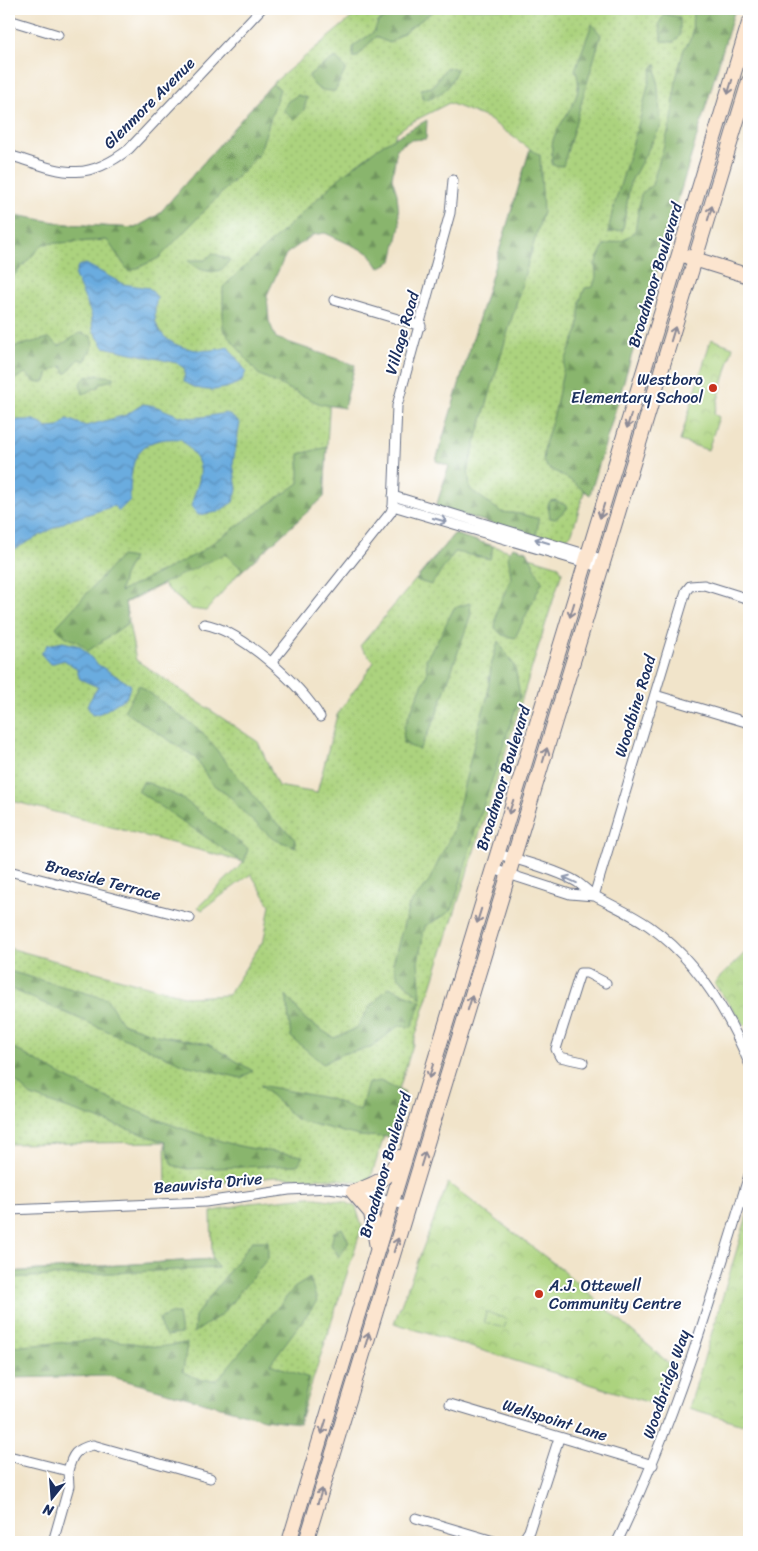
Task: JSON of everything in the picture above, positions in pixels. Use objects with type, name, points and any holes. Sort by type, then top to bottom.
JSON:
[{"type":"main road","name":"Broadmoor Boulevard","points":[[289,1542],[749,23]]},
{"type":"main road","name":"Broadmoor Boulevard","points":[[306,1542],[515,858],[749,81]]},
{"type":"main road","points":[[678,254],[749,276]]},
{"type":"main road","points":[[378,1250],[371,1212],[353,1192],[381,1182],[393,1169],[412,1135]]},
{"type":"street","name":"Glenmore Avenue","points":[[9,155],[64,171],[84,172],[100,168],[114,160],[129,149],[260,9]]},
{"type":"street","points":[[9,20],[58,35]]},
{"type":"street","name":"Village Road","points":[[393,501],[398,406],[450,213],[454,180]]},
{"type":"street","points":[[334,300],[421,326]]},
{"type":"street","points":[[271,663],[391,512],[393,501],[604,564]]},
{"type":"street","name":"Woodbine Road","points":[[594,896],[686,591],[690,586],[704,585],[749,599]]},
{"type":"street","points":[[204,624],[229,632],[271,663],[304,693],[320,717]]},
{"type":"street","points":[[655,695],[749,723]]},
{"type":"street","points":[[498,854],[515,858],[576,882],[594,896],[627,912],[648,925],[683,955],[701,977],[725,1014],[749,1063]]},
{"type":"street","points":[[493,869],[570,894],[594,896]]},
{"type":"street","name":"Braeside Terrace","points":[[9,871],[190,918]]},
{"type":"street","points":[[583,1062],[560,1057],[556,1049],[580,973],[587,973],[606,982]]},
{"type":"street","name":"Woodbridge Way","points":[[617,1542],[653,1465],[689,1369],[749,1175]]},
{"type":"street","name":"Beauvista Drive","points":[[9,1210],[205,1202],[289,1190],[329,1188],[408,1206]]},
{"type":"street","name":"Wellspoint Lane","points":[[450,1404],[653,1465]]},
{"type":"street","points":[[522,1542],[529,1531],[558,1438]]},
{"type":"street","points":[[53,1542],[69,1486],[68,1471],[71,1456],[79,1448],[93,1445],[210,1478]]},
{"type":"street","points":[[9,1456],[68,1471]]},
{"type":"street","points":[[416,1518],[497,1542]]},
{"type":"green space","points":[[362,9],[728,9],[572,533],[561,544],[436,507],[449,466],[436,461],[530,149],[487,118],[449,103],[408,124],[396,133],[366,229],[306,213],[251,296],[271,341],[332,360],[324,497],[225,554],[125,603],[136,660],[258,742],[278,786],[317,793],[337,715],[374,662],[360,646],[454,534],[559,566],[562,572],[369,1184],[337,1179],[274,1177],[166,1188],[165,1142],[9,1144],[9,948],[187,997],[228,995],[264,939],[270,905],[251,874],[202,910],[198,907],[244,862],[9,800],[9,214],[66,224],[135,228],[158,215],[272,84]]},
{"type":"green space","points":[[385,9],[432,9],[432,12],[390,43],[375,37],[358,56],[353,58],[353,46],[374,32],[378,22],[385,18]]},
{"type":"green space","points":[[693,9],[735,9],[590,495],[570,480],[547,467],[543,461],[545,444],[555,411],[565,361],[578,330],[580,301],[585,288],[593,287],[596,277],[595,264],[604,245],[624,240],[635,231],[641,194],[652,185],[672,119],[676,79],[684,49],[692,36]]},
{"type":"green space","points":[[664,14],[680,17],[680,35],[675,42],[662,41],[659,24]]},
{"type":"green space","points":[[592,24],[601,35],[563,166],[552,165],[553,140],[576,98],[578,80],[575,70]]},
{"type":"green space","points":[[335,57],[346,69],[335,91],[318,88],[309,75]]},
{"type":"green space","points":[[656,63],[661,126],[630,183],[623,230],[608,233],[652,69]]},
{"type":"green space","points":[[446,68],[457,69],[448,86],[436,96],[423,100],[421,89],[432,87]]},
{"type":"green space","points":[[272,84],[280,89],[259,154],[159,258],[129,272],[107,240],[43,244],[9,281],[9,214],[66,224],[135,228],[158,215]]},
{"type":"green space","points":[[298,95],[307,98],[304,110],[294,120],[283,110],[288,101]]},
{"type":"green space","points":[[427,120],[426,139],[410,140],[397,148],[392,178],[397,194],[400,226],[392,261],[379,268],[369,253],[325,233],[313,235],[286,254],[267,295],[269,321],[276,338],[355,365],[344,408],[320,404],[258,374],[223,329],[223,287],[345,173],[382,145]]},
{"type":"green space","points":[[530,149],[540,155],[543,212],[468,468],[470,489],[501,512],[521,514],[539,519],[536,536],[436,507],[449,466],[436,461]]},
{"type":"green space","points":[[213,253],[230,260],[218,271],[208,271],[199,268],[188,260],[205,260]]},
{"type":"green space","points":[[80,333],[91,336],[93,346],[85,361],[79,359],[66,374],[62,366],[49,372],[46,381],[36,383],[25,373],[9,383],[9,348],[49,338],[59,346]]},
{"type":"green space","points":[[711,339],[733,347],[714,414],[719,417],[708,450],[680,441]]},
{"type":"green space","points":[[98,375],[113,377],[113,380],[101,383],[98,387],[83,394],[80,383],[86,377]]},
{"type":"green space","points":[[327,447],[324,497],[234,578],[187,606],[162,584],[125,602],[128,623],[88,651],[65,636],[56,627],[121,556],[133,558],[124,576],[120,592],[197,554],[299,483],[299,454]]},
{"type":"green space","points":[[555,500],[567,506],[567,509],[555,519],[550,518],[548,505],[550,501]]},
{"type":"green space","points":[[454,534],[493,546],[490,559],[455,552],[431,585],[416,580]]},
{"type":"green space","points":[[513,547],[527,551],[542,582],[515,638],[502,635],[495,628],[497,610],[511,578],[508,554]]},
{"type":"green space","points":[[225,554],[242,569],[206,611],[191,609],[162,584]]},
{"type":"green space","points":[[470,603],[471,614],[435,719],[419,750],[403,743],[404,727],[427,674],[426,659],[454,608]]},
{"type":"green space","points":[[498,641],[515,667],[520,696],[476,828],[453,908],[445,915],[425,926],[418,962],[421,998],[398,977],[393,963],[409,905],[428,883],[453,831],[487,698],[491,666]]},
{"type":"green space","points":[[139,685],[203,733],[272,819],[294,837],[296,847],[273,839],[236,805],[233,799],[211,783],[195,757],[124,711]]},
{"type":"green space","points":[[144,781],[182,798],[248,849],[244,863],[138,791]]},
{"type":"green space","points":[[749,949],[749,1027],[746,1027],[714,983]]},
{"type":"green space","points":[[9,971],[107,999],[122,1023],[157,1035],[208,1044],[253,1071],[241,1078],[185,1065],[9,988]]},
{"type":"green space","points":[[389,987],[421,1001],[412,1027],[398,1026],[371,1048],[342,1054],[323,1064],[291,1037],[286,995],[306,1020],[334,1038],[357,1028],[369,1008]]},
{"type":"green space","points":[[9,1045],[88,1089],[171,1124],[237,1145],[303,1156],[298,1165],[187,1169],[172,1165],[165,1142],[31,1096],[9,1075]]},
{"type":"green space","points":[[380,1081],[405,1093],[395,1137],[359,1136],[297,1120],[260,1085],[331,1099],[360,1111],[368,1083]]},
{"type":"green space","points":[[448,1183],[560,1268],[672,1366],[660,1406],[394,1323]]},
{"type":"green space","points":[[309,1197],[345,1202],[356,1207],[362,1227],[299,1423],[117,1366],[9,1367],[9,1272],[212,1259],[211,1212],[250,1203]]},
{"type":"green space","points":[[749,1209],[749,1426],[689,1408]]},
{"type":"green space","points":[[342,1228],[349,1242],[339,1257],[331,1245],[334,1232]]},
{"type":"green space","points":[[252,1241],[268,1241],[268,1258],[222,1314],[194,1333],[195,1316]]},
{"type":"green space","points":[[213,1259],[218,1268],[9,1278],[9,1272]]},
{"type":"green space","points":[[310,1278],[317,1301],[270,1364],[309,1378],[299,1423],[264,1419],[109,1376],[9,1378],[9,1347],[106,1339],[158,1347],[187,1343],[183,1372],[201,1380],[217,1380],[294,1288]]},
{"type":"green space","points":[[486,1312],[507,1319],[504,1328],[484,1322]]},
{"type":"green space","points":[[170,1314],[178,1314],[181,1334],[166,1336],[161,1328],[159,1319]]},
{"type":"water","points":[[86,264],[123,284],[149,288],[157,297],[156,324],[164,336],[171,342],[189,349],[199,350],[228,347],[246,371],[242,381],[220,389],[205,390],[184,381],[185,369],[177,363],[104,347],[93,330],[91,313],[75,276],[78,266]]},
{"type":"water","points":[[143,404],[192,418],[227,413],[240,423],[233,463],[237,490],[233,502],[218,512],[198,515],[191,506],[200,477],[199,463],[181,439],[166,439],[145,446],[138,453],[132,473],[130,500],[119,511],[114,506],[67,521],[9,552],[9,420],[35,420],[47,428],[59,427],[67,419],[86,426],[126,415]]},
{"type":"water","points":[[63,642],[80,646],[97,664],[131,685],[126,698],[101,713],[92,715],[87,705],[98,687],[80,679],[76,668],[64,660],[50,664],[41,654],[47,645]]},
{"type":"place","name":"Westboro Elementary School","points":[[713,388]]},
{"type":"place","name":"A.J. Ottewell Community Centre","points":[[539,1294]]}]
